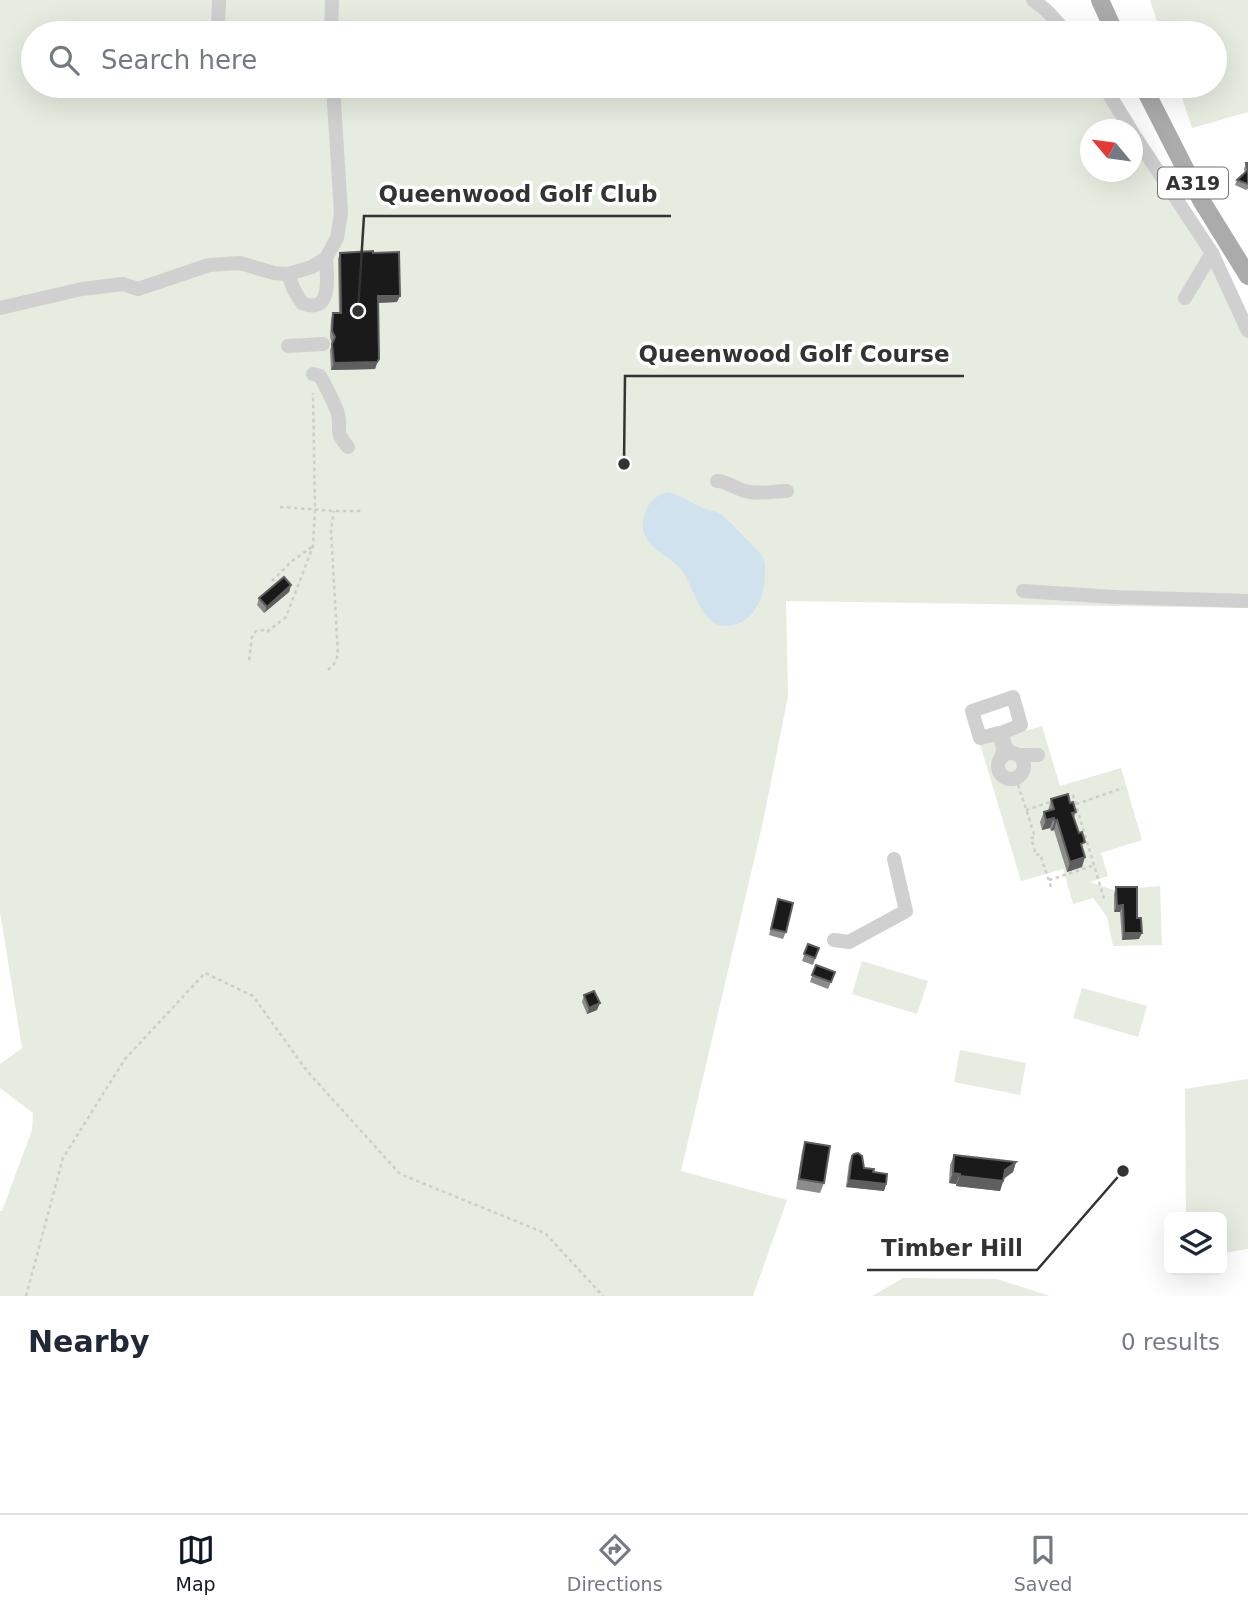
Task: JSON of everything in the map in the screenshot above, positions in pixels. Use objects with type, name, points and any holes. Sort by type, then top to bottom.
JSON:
[{"type":"main road","points":[[1100,0],[1110,21]]},
{"type":"main road","name":"A319","points":[[1149,98],[1201,200],[1248,276]]},
{"type":"lane","points":[[218,21],[219,0]]},
{"type":"lane","points":[[331,21],[332,0]]},
{"type":"lane","points":[[1033,0],[1056,21]]},
{"type":"lane","points":[[0,308],[82,289],[123,285],[138,289],[209,265],[240,263],[288,274],[312,267],[326,258],[337,238],[341,213],[334,98]]},
{"type":"lane","points":[[1111,98],[1125,119]]},
{"type":"lane","points":[[1143,148],[1212,253],[1248,331]]},
{"type":"lane","points":[[1185,298],[1212,253]]},
{"type":"lane","points":[[288,274],[302,303],[313,306],[318,304],[327,290],[326,258]]},
{"type":"lane","points":[[288,346],[323,344]]},
{"type":"lane","points":[[313,374],[320,376],[338,415],[338,433],[348,447]]},
{"type":"lane","points":[[717,481],[754,493],[788,491]]},
{"type":"lane","points":[[1023,591],[1248,601]]},
{"type":"lane","points":[[1007,757],[999,733],[980,738],[972,711],[1013,697],[1021,725],[1002,733],[1007,757],[999,769],[1002,775],[1016,778],[1022,773],[1024,765],[1021,757],[1007,757]]},
{"type":"lane","points":[[987,777],[1007,757],[1038,755]]},
{"type":"lane","points":[[834,940],[849,942],[906,911],[894,859]]},
{"type":"path","points":[[249,660],[252,637],[256,631],[267,632],[286,617],[313,546],[313,374]]},
{"type":"path","points":[[280,507],[361,511]]},
{"type":"path","points":[[328,670],[338,655],[331,530],[334,511]]},
{"type":"path","points":[[272,581],[291,562],[313,546]]},
{"type":"path","points":[[1016,778],[1035,837],[1031,838],[1036,855],[1040,854],[1052,890]]},
{"type":"path","points":[[1076,804],[1123,788]]},
{"type":"path","points":[[1026,810],[1073,795],[1105,902]]},
{"type":"path","points":[[1049,880],[1094,865]]},
{"type":"path","points":[[26,1296],[62,1158],[125,1059],[205,973],[253,996],[307,1072],[400,1174],[545,1233],[603,1296]]},
{"type":"shaded area","points":[[0,0],[1038,0],[1058,15],[1062,21],[21,21],[21,98],[1114,98],[1128,119],[1080,119],[1080,182],[1143,182],[1143,144],[1248,328],[1248,608],[786,601],[788,696],[763,822],[681,1171],[787,1200],[753,1296],[0,1296],[0,1211],[32,1130],[33,1113],[0,1088],[0,1064],[22,1048],[0,912]]},
{"type":"shaded area","points":[[1150,0],[1248,0],[1248,112],[1192,128],[1182,98],[1227,98],[1227,21],[1157,21]]},
{"type":"shaded area","points":[[1042,726],[1060,786],[1121,768],[1142,840],[1101,853],[1108,876],[1090,882],[1114,890],[1160,886],[1162,945],[1113,946],[1107,917],[1093,898],[1073,904],[1063,869],[1021,881],[980,744]]},
{"type":"shaded area","points":[[862,961],[928,981],[917,1014],[852,994]]},
{"type":"shaded area","points":[[1082,988],[1147,1006],[1138,1037],[1073,1018]]},
{"type":"shaded area","points":[[960,1050],[1026,1063],[1020,1095],[954,1082]]},
{"type":"shaded area","points":[[1248,1079],[1248,1249],[1227,1252],[1227,1212],[1186,1212],[1185,1089]]},
{"type":"shaded area","points":[[903,1278],[997,1279],[1050,1296],[872,1296]]},
{"type":"water","points":[[667,492],[721,514],[762,556],[765,568],[763,590],[756,608],[744,621],[726,626],[711,621],[700,607],[679,567],[649,543],[644,535],[646,509],[653,499]]},
{"type":"building","points":[[1248,170],[1248,184],[1237,180]]},
{"type":"building","points":[[399,252],[400,296],[378,296],[379,359],[377,362],[334,363],[333,313],[341,313],[340,253]]},
{"type":"building","points":[[284,577],[291,585],[267,607],[259,598]]},
{"type":"building","points":[[1068,794],[1076,812],[1072,813],[1079,833],[1082,832],[1085,842],[1081,844],[1085,857],[1070,862],[1057,820],[1046,820],[1044,812],[1054,809],[1051,799]]},
{"type":"building","points":[[1116,887],[1137,887],[1137,918],[1141,918],[1142,933],[1124,933],[1123,905],[1117,906]]},
{"type":"building","points":[[778,899],[793,903],[786,932],[771,929]]},
{"type":"building","points":[[808,944],[819,948],[815,958],[804,954]]},
{"type":"building","points":[[816,965],[835,972],[831,982],[812,975]]},
{"type":"building","points":[[594,991],[600,1003],[589,1008],[584,995]]},
{"type":"building","points":[[805,1142],[830,1146],[824,1183],[799,1179]]},
{"type":"building","points":[[858,1153],[862,1156],[864,1168],[887,1174],[886,1184],[849,1180],[852,1156]]},
{"type":"building","points":[[954,1155],[1016,1162],[1005,1170],[1003,1181],[953,1173]]},
{"type":"place","name":"Queenwood Golf Club","points":[[358,311]]},
{"type":"place","name":"Queenwood Golf Course","points":[[624,464]]},
{"type":"place","name":"Timber Hill","points":[[1123,1171]]}]
